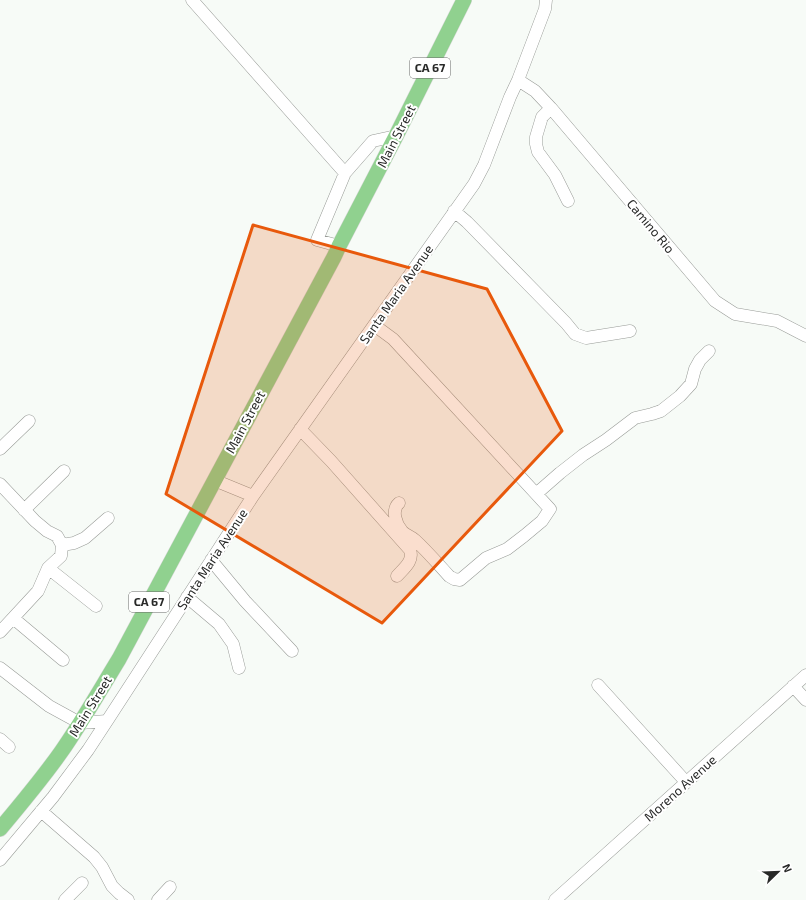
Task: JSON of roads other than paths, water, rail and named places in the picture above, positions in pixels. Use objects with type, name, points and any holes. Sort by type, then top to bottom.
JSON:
[{"type":"main road","name":"Main Street","points":[[0,829],[47,770],[80,723],[119,659],[334,257],[464,0]]},
{"type":"street","points":[[192,0],[345,173]]},
{"type":"street","name":"Santa Maria Avenue","points":[[0,860],[41,811],[88,750],[253,496],[474,184],[484,165],[518,80],[545,9],[546,0]]},
{"type":"street","name":"Camino Rio","points":[[518,80],[536,91],[715,301],[735,314],[777,321],[806,336]]},
{"type":"street","points":[[551,108],[542,117],[536,137],[536,144],[538,152],[554,175],[568,201]]},
{"type":"street","points":[[339,246],[318,240],[345,173],[373,141],[396,136]]},
{"type":"street","points":[[454,211],[468,222],[575,334],[586,338],[630,331]]},
{"type":"street","points":[[374,325],[393,339],[550,509],[542,520],[524,536],[507,549],[486,558],[460,580],[449,576],[415,540],[402,531],[395,515],[396,505],[399,502]]},
{"type":"street","points":[[536,494],[583,455],[636,418],[661,411],[680,396],[691,384],[695,369],[700,360],[709,351]]},
{"type":"street","points":[[0,449],[29,421]]},
{"type":"street","points":[[300,429],[331,461],[410,550],[411,558],[409,564],[397,576]]},
{"type":"street","points":[[24,510],[64,471]]},
{"type":"street","name":"Santa Maria Avenue","points":[[214,480],[253,496]]},
{"type":"street","points":[[0,484],[24,510],[47,531],[57,536],[62,545],[61,556],[48,568],[38,591],[0,632]]},
{"type":"street","points":[[62,545],[74,543],[86,538],[108,518]]},
{"type":"street","points":[[208,564],[292,651]]},
{"type":"street","points":[[48,568],[96,606]]},
{"type":"street","points":[[187,597],[219,624],[233,644],[239,668]]},
{"type":"street","points":[[13,618],[63,660]]},
{"type":"street","points":[[0,668],[49,706],[80,723],[107,721]]},
{"type":"street","name":"Moreno Avenue","points":[[555,900],[806,676]]},
{"type":"street","points":[[598,685],[686,782]]},
{"type":"street","points":[[793,686],[806,700]]},
{"type":"street","points":[[41,811],[94,857],[102,867],[112,886],[128,900]]},
{"type":"street","points":[[12,814],[28,827]]},
{"type":"street","points":[[65,900],[82,883]]},
{"type":"street","points":[[158,900],[170,887]]}]
